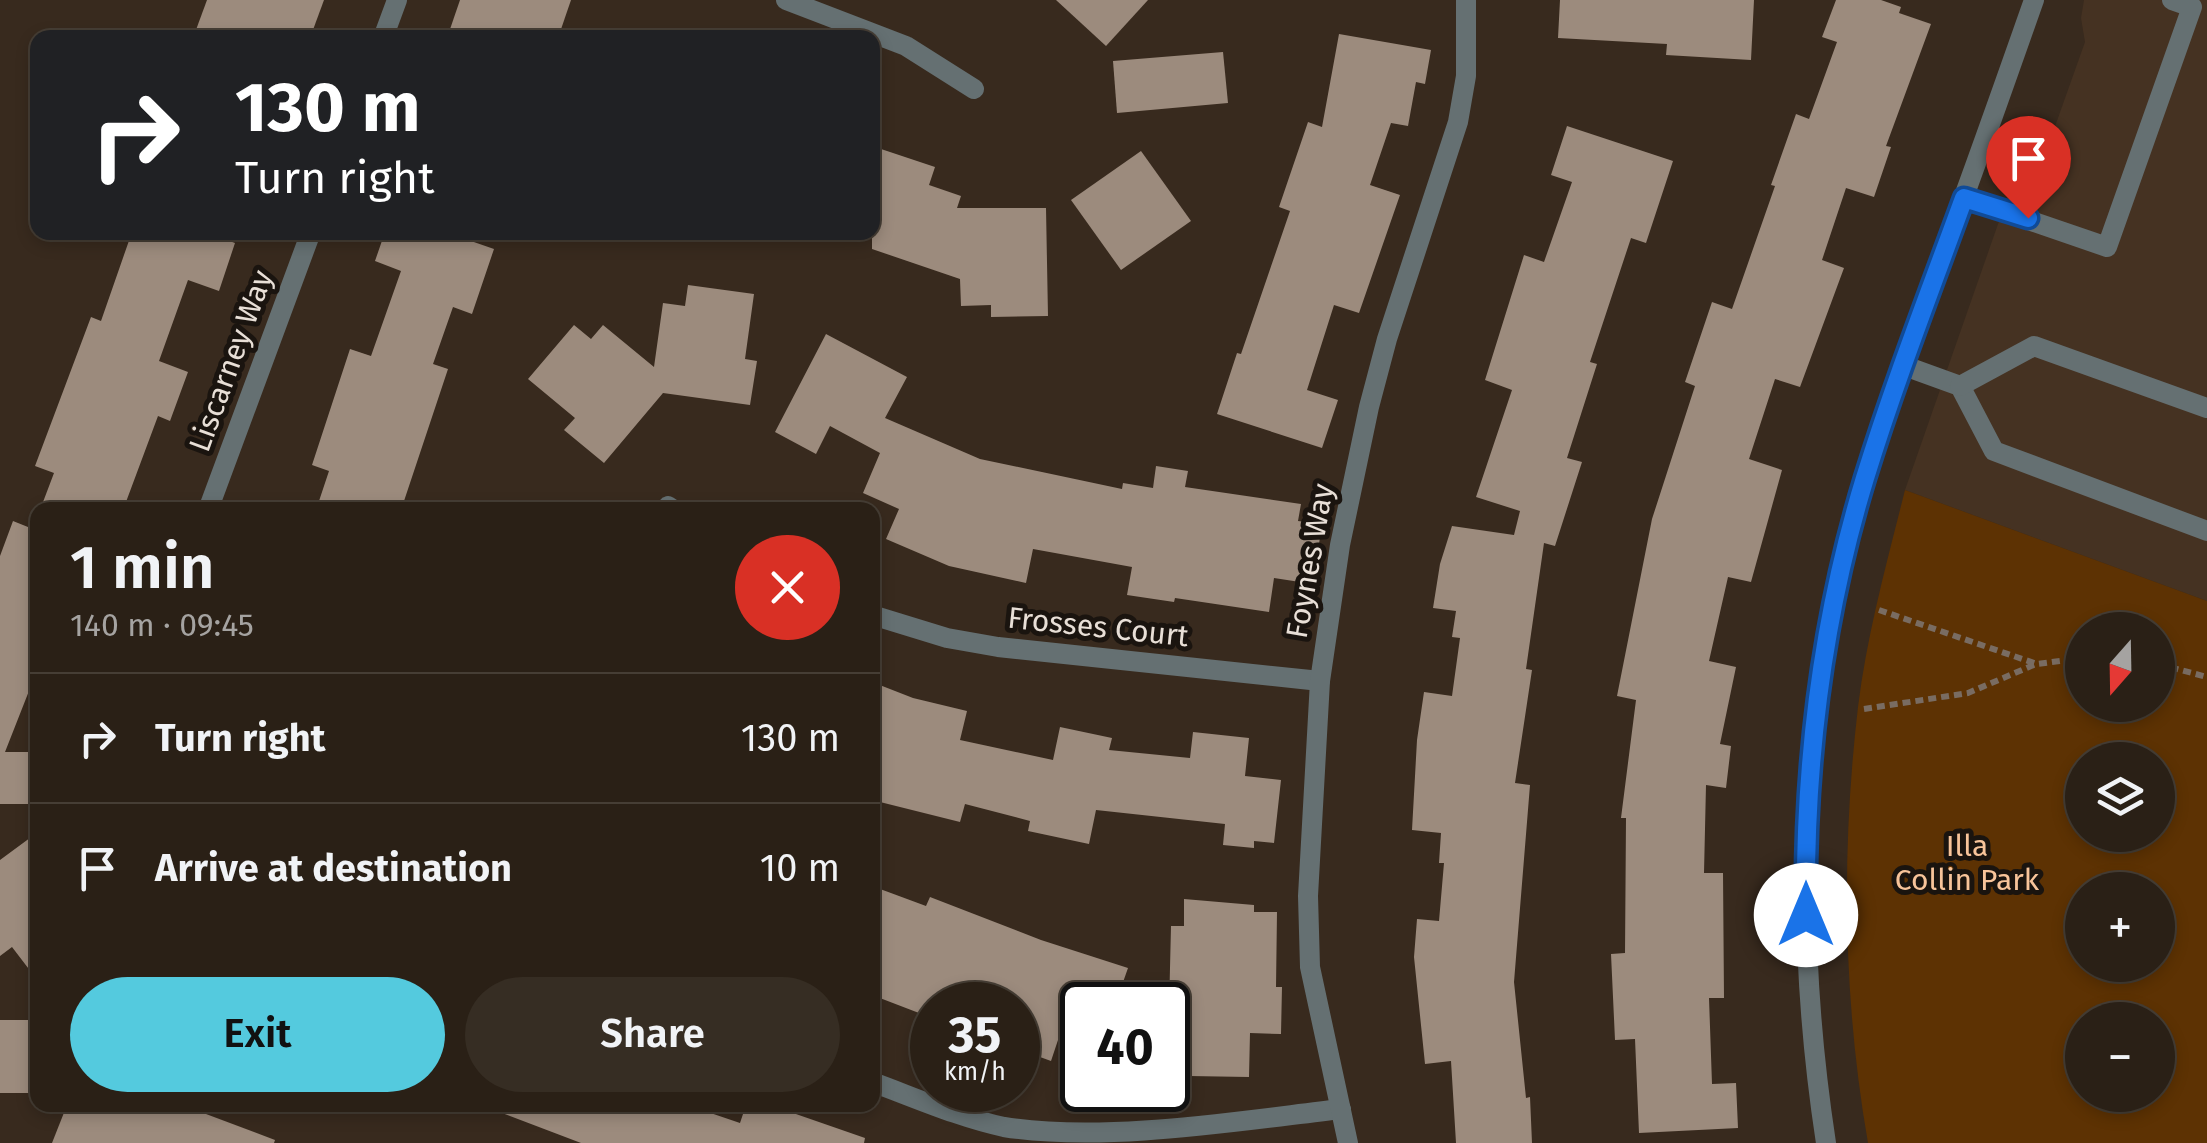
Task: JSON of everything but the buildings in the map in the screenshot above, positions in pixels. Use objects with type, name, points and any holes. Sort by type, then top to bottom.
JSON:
[{"type":"street","points":[[387,30],[398,0]]},
{"type":"street","points":[[786,0],[864,30]]},
{"type":"street","name":"Foynes Way","points":[[1348,1143],[1310,967],[1309,879],[1320,681],[1340,545],[1369,407],[1387,339],[1458,122],[1466,76],[1466,0]]},
{"type":"street","points":[[1826,1143],[1807,975],[1808,811],[1828,632],[1864,480],[2034,0]]},
{"type":"street","points":[[1964,198],[2107,247],[2192,7],[2172,0]]},
{"type":"street","points":[[880,36],[906,46],[974,90]]},
{"type":"street","name":"Liscarney Way","points":[[211,502],[308,240]]},
{"type":"street","points":[[1960,386],[2034,346],[2207,408]]},
{"type":"street","points":[[1902,365],[1960,386],[1994,451],[2207,530]]},
{"type":"street","name":"Frosses Court","points":[[880,617],[947,638],[998,647],[1320,681]]},
{"type":"street","points":[[880,1085],[963,1116],[1049,1134],[1136,1132],[1341,1109]]},
{"type":"path","points":[[1879,610],[2037,664]]},
{"type":"path","points":[[1864,709],[1968,693],[2037,664],[2065,660]]},
{"type":"path","points":[[2175,669],[2207,677]]},
{"type":"shaded area","points":[[2084,0],[2207,0],[2207,601],[1905,490],[2019,164],[2053,132],[2085,42],[2081,18]]},
{"type":"green space","name":"Illa Collin Park","points":[[1905,490],[2207,601],[2207,1143],[1868,1143],[1849,980],[1847,871],[1862,680]]},
{"type":"route","points":[[1806,915],[1808,811],[1816,720],[1828,632],[1864,480],[1964,198],[2028,218]]}]
